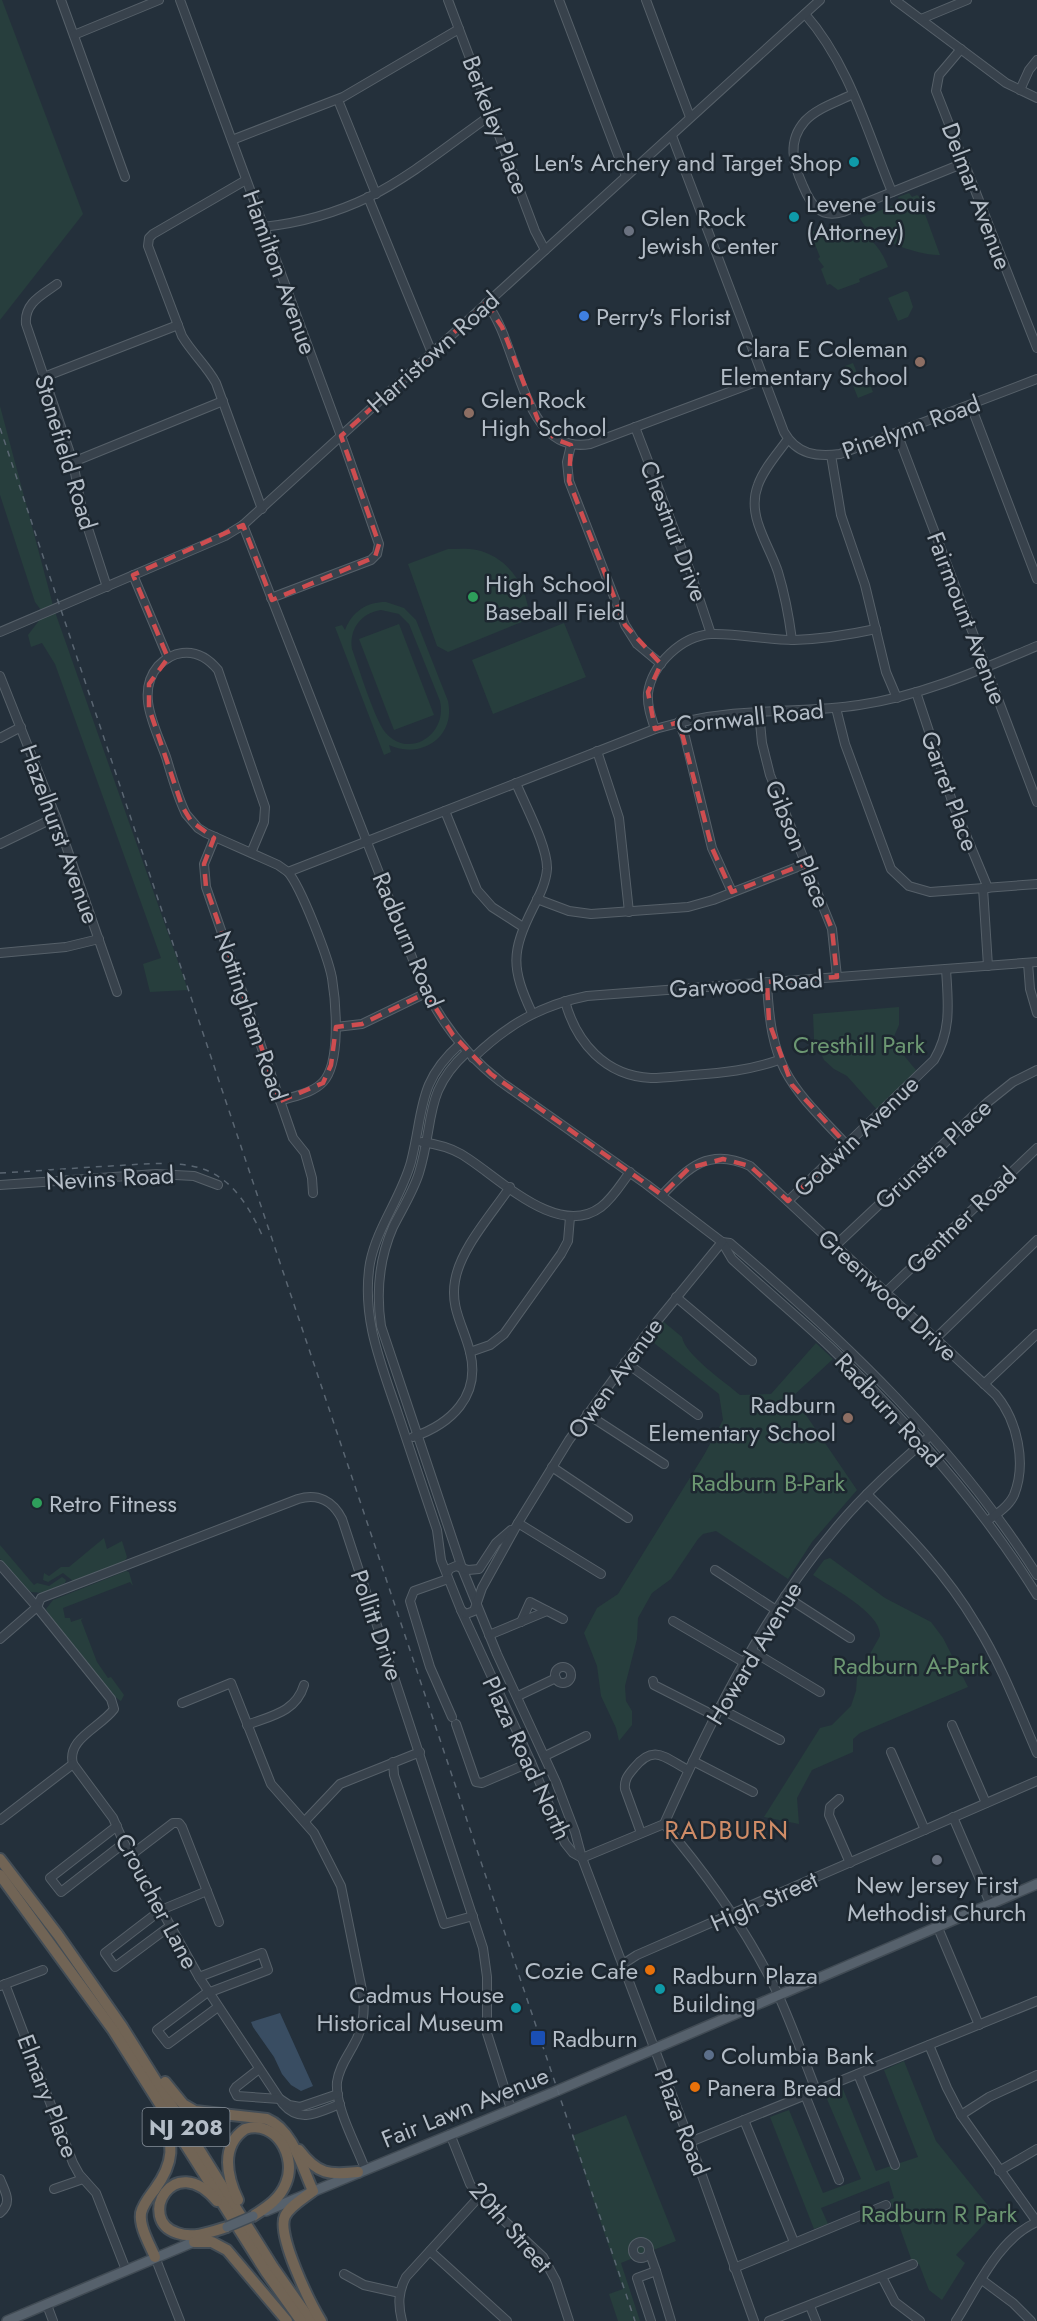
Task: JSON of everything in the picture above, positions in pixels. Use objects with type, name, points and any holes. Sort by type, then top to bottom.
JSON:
[{"type":"highway","name":"NJ 208","points":[[0,1859],[109,2007],[158,2082],[301,2321]]},
{"type":"highway","name":"NJ 208","points":[[0,1875],[74,1974],[132,2058],[258,2251],[311,2321]]},
{"type":"highway","points":[[109,2007],[178,2098],[189,2108],[211,2115],[267,2119],[286,2133],[306,2160],[317,2169],[332,2174],[362,2170]]},
{"type":"highway","points":[[132,2058],[163,2117],[170,2141],[170,2161],[166,2173],[146,2201],[141,2213],[143,2226],[155,2257]]},
{"type":"highway","points":[[253,2216],[278,2197],[286,2183],[289,2167],[286,2153],[279,2139],[270,2131],[257,2127],[245,2129],[236,2137],[229,2150],[228,2168],[233,2190],[258,2251]]},
{"type":"highway","points":[[286,2133],[313,2191],[287,2213],[283,2229],[298,2273],[321,2321]]},
{"type":"highway","points":[[227,2227],[201,2234],[177,2234],[166,2227],[160,2216],[161,2197],[169,2187],[182,2181],[201,2186],[217,2201],[258,2251]]},
{"type":"highway","points":[[194,2242],[212,2242],[227,2250],[287,2321]]},
{"type":"main road","name":"Fair Lawn Avenue","points":[[7,2321],[511,2109],[777,1994],[938,1928],[1037,1884]]},
{"type":"street","points":[[61,0],[125,177]]},
{"type":"street","points":[[74,35],[159,0]]},
{"type":"street","name":"Hamilton Avenue","points":[[180,0],[379,544],[378,554],[371,560],[271,598]]},
{"type":"street","name":"Berkeley Place","points":[[448,0],[545,250]]},
{"type":"street","points":[[559,0],[626,176]]},
{"type":"street","points":[[646,0],[690,117]]},
{"type":"street","name":"Harristown Road","points":[[1,629],[225,536],[243,525],[820,0]]},
{"type":"street","points":[[895,0],[1006,83],[1037,98]]},
{"type":"street","points":[[921,19],[967,0]]},
{"type":"street","points":[[805,14],[836,55],[892,192]]},
{"type":"street","points":[[231,140],[338,100],[459,29]]},
{"type":"street","name":"Delmar Avenue","points":[[961,49],[939,75],[936,85],[964,163],[1037,348]]},
{"type":"street","points":[[1020,90],[1029,70],[1037,60]]},
{"type":"street","points":[[853,94],[817,111],[804,121],[793,144],[792,153],[796,170],[809,202],[817,210],[827,214],[843,212],[964,163]]},
{"type":"street","points":[[338,100],[432,353]]},
{"type":"street","points":[[264,227],[307,220],[372,196],[491,114]]},
{"type":"street","points":[[672,136],[788,439],[762,477],[754,503],[757,522],[783,590],[792,640]]},
{"type":"street","points":[[246,180],[149,238],[148,246],[178,325],[189,347],[209,370],[223,401],[262,509]]},
{"type":"street","name":"Stonefield Road","points":[[57,284],[32,302],[26,318],[73,462],[82,510],[106,587]]},
{"type":"street","points":[[486,303],[502,327],[538,420],[555,439],[571,445],[590,444],[764,379]]},
{"type":"street","points":[[44,377],[178,325]]},
{"type":"street","name":"Pinelynn Road","points":[[788,439],[806,453],[831,455],[853,450],[1037,379]]},
{"type":"street","points":[[73,462],[223,401]]},
{"type":"street","points":[[971,406],[1037,579]]},
{"type":"street","name":"Chestnut Drive","points":[[635,427],[690,571],[711,634]]},
{"type":"street","name":"Fairmount Avenue","points":[[897,434],[1037,802]]},
{"type":"street","points":[[571,445],[567,462],[569,480],[625,625],[637,644],[661,664]]},
{"type":"street","points":[[831,455],[841,515],[865,585],[886,672],[897,698]]},
{"type":"street","name":"Radburn Road","points":[[243,525],[426,993],[460,1044],[501,1082],[662,1195],[722,1242],[732,1258],[844,1361],[922,1443],[987,1521],[1037,1595]]},
{"type":"street","points":[[133,575],[168,657]]},
{"type":"street","points":[[655,729],[649,709],[648,692],[654,674],[661,664],[684,644],[711,634],[792,640],[830,638],[876,629]]},
{"type":"street","name":"Cornwall Road","points":[[288,872],[655,729],[679,722],[759,712],[836,708],[897,698],[986,668],[1037,646]]},
{"type":"street","points":[[251,852],[264,822],[265,807],[218,670],[208,660],[196,654],[180,653],[168,657],[151,676],[147,692],[149,708],[186,814],[198,828],[278,865],[288,872],[298,885],[331,975],[336,1027],[331,1065],[327,1077],[313,1090],[280,1101]]},
{"type":"street","name":"Hazelhurst Avenue","points":[[0,676],[56,817],[117,992]]},
{"type":"street","name":"Garret Place","points":[[916,693],[953,804],[986,888],[988,966]]},
{"type":"street","points":[[836,708],[845,744],[888,861],[896,876],[909,886],[923,891],[1037,884]]},
{"type":"street","name":"Gibson Place","points":[[759,712],[765,759],[831,929],[837,977]]},
{"type":"street","points":[[679,722],[685,737],[712,848],[732,892]]},
{"type":"street","points":[[0,738],[21,727]]},
{"type":"street","points":[[597,751],[619,818],[629,912]]},
{"type":"street","points":[[516,783],[547,858],[546,876],[523,927],[516,952],[521,990],[532,1013]]},
{"type":"street","points":[[445,811],[477,890],[492,907],[523,927]]},
{"type":"street","points":[[0,844],[56,817]]},
{"type":"street","name":"Nottingham Road","points":[[215,837],[204,864],[206,887],[293,1138],[305,1153],[312,1178],[313,1193]]},
{"type":"street","points":[[537,899],[580,914],[629,912],[701,904],[805,864]]},
{"type":"street","points":[[0,952],[66,947],[99,939]]},
{"type":"street","name":"Garwood Road","points":[[470,1055],[532,1013],[565,1001],[600,994],[1037,962]]},
{"type":"street","points":[[1028,963],[1030,989],[1037,1013]]},
{"type":"street","name":"Godwin Avenue","points":[[788,1201],[928,1067],[940,1050],[948,1018],[946,969]]},
{"type":"street","points":[[767,982],[769,1022],[779,1060],[797,1093],[847,1145]]},
{"type":"street","points":[[336,1027],[362,1024],[426,993]]},
{"type":"street","points":[[565,1001],[577,1033],[591,1052],[611,1066],[630,1074],[652,1078],[730,1072],[756,1068],[779,1060]]},
{"type":"street","name":"Plaza Road North","points":[[460,1044],[443,1060],[427,1086],[405,1180],[376,1243],[368,1284],[370,1328],[437,1530],[439,1552],[460,1610],[541,1784],[565,1843],[573,1853],[582,1858]]},
{"type":"street","name":"Plaza Road North","points":[[470,1055],[451,1067],[437,1090],[415,1184],[386,1246],[378,1284],[379,1316],[383,1336],[462,1568],[489,1635],[545,1756],[575,1832],[582,1858]]},
{"type":"street","name":"Grunstra Place","points":[[835,1246],[988,1102],[1013,1082],[1037,1070]]},
{"type":"street","points":[[415,1140],[460,1154],[546,1211],[570,1217],[586,1215],[600,1208],[630,1172]]},
{"type":"street","name":"Gentner Road","points":[[885,1293],[1037,1148]]},
{"type":"street","name":"Greenwood Drive","points":[[662,1195],[689,1168],[706,1160],[723,1159],[750,1166],[996,1395],[1007,1411],[1018,1445],[1019,1472],[1014,1496],[987,1521]]},
{"type":"street","name":"Nevins Road","points":[[0,1185],[173,1174],[194,1176],[218,1185]]},
{"type":"street","points":[[406,1440],[437,1428],[460,1408],[471,1380],[470,1352],[454,1308],[455,1279],[466,1252],[510,1187]]},
{"type":"street","points":[[470,1352],[490,1345],[504,1334],[568,1242],[570,1217]]},
{"type":"street","points":[[935,1339],[1037,1240]]},
{"type":"street","name":"Radburn Road","points":[[722,1242],[730,1243],[870,1371],[930,1436],[996,1515],[1037,1575]]},
{"type":"street","name":"Owen Avenue","points":[[477,1606],[482,1588],[518,1523],[587,1414],[676,1296],[722,1242]]},
{"type":"street","points":[[368,1284],[378,1284]]},
{"type":"street","points":[[676,1296],[752,1361]]},
{"type":"street","points":[[984,1384],[1037,1334]]},
{"type":"street","points":[[625,1362],[698,1416]]},
{"type":"street","points":[[587,1414],[664,1464]]},
{"type":"street","name":"Howard Avenue","points":[[664,1824],[719,1708],[785,1596],[830,1535],[867,1494],[930,1436]]},
{"type":"street","points":[[552,1467],[628,1518]]},
{"type":"street","points":[[867,1494],[932,1562],[967,1609],[996,1660],[1037,1753]]},
{"type":"street","name":"Pollitt Drive","points":[[37,1607],[41,1598],[270,1509],[306,1497],[321,1498],[334,1506],[342,1519],[483,1948],[487,1968],[487,2033],[511,2109]]},
{"type":"street","points":[[518,1523],[601,1574]]},
{"type":"street","name":"Owen Avenue","points":[[448,1577],[449,1569],[453,1566],[475,1570],[482,1567],[496,1543],[518,1523]]},
{"type":"street","points":[[0,1565],[111,1699],[114,1709],[108,1718],[75,1745],[72,1754],[73,1764],[0,1820]]},
{"type":"street","points":[[715,1570],[776,1610]]},
{"type":"street","points":[[448,1577],[414,1592],[410,1601],[427,1662],[454,1720],[476,1782],[482,1783],[531,1762]]},
{"type":"street","points":[[785,1596],[850,1638]]},
{"type":"street","points":[[521,1622],[530,1602],[563,1619]]},
{"type":"street","points":[[460,1610],[468,1614],[477,1606]]},
{"type":"street","points":[[0,1640],[37,1607]]},
{"type":"street","points":[[489,1635],[547,1611]]},
{"type":"street","points":[[674,1621],[745,1662]]},
{"type":"street","points":[[752,1651],[820,1692]]},
{"type":"street","points":[[483,1661],[490,1665],[493,1664],[498,1654]]},
{"type":"street","points":[[492,1679],[496,1669],[500,1668],[507,1674]]},
{"type":"street","points":[[518,1696],[556,1678]]},
{"type":"street","points":[[653,1681],[654,1685],[715,1716]]},
{"type":"street","points":[[182,1703],[231,1683],[271,1784],[280,1797],[305,1821],[317,1839],[341,1887],[364,2003],[361,2027],[337,2080],[338,2094],[362,2170]]},
{"type":"street","points":[[247,1725],[288,1709],[298,1699],[304,1685]]},
{"type":"street","points":[[719,1708],[780,1740]]},
{"type":"street","points":[[514,1726],[523,1727],[528,1719]]},
{"type":"street","points":[[952,1725],[986,1803]]},
{"type":"street","points":[[522,1743],[526,1734],[530,1733],[536,1737]]},
{"type":"street","points":[[545,1756],[586,1736]]},
{"type":"street","points":[[305,1821],[340,1784],[420,1752]]},
{"type":"street","points":[[891,1752],[925,1830]]},
{"type":"street","points":[[641,1833],[625,1790],[629,1774],[642,1758],[652,1754],[658,1754],[688,1770]]},
{"type":"street","points":[[693,1761],[753,1792]]},
{"type":"street","points":[[393,1762],[394,1775],[444,1924],[473,1916]]},
{"type":"street","name":"Croucher Lane","points":[[73,1764],[109,1811],[131,1856],[208,1993],[280,2099],[291,2112],[302,2116],[340,2104]]},
{"type":"street","points":[[541,1784],[554,1778]]},
{"type":"street","name":"High Street","points":[[622,1964],[637,1955],[1037,1781]]},
{"type":"street","points":[[839,1799],[830,1807],[829,1815],[850,1863]]},
{"type":"street","points":[[953,1817],[990,1903]]},
{"type":"street","points":[[131,1856],[173,1823],[178,1823],[219,1922]]},
{"type":"street","points":[[582,1858],[664,1824],[732,1915],[777,1994],[816,2090]]},
{"type":"street","points":[[117,1826],[50,1878],[61,1892],[124,1843]]},
{"type":"street","name":"Plaza Road","points":[[582,1858],[690,2142],[754,2321]]},
{"type":"street","points":[[170,1926],[115,1967],[105,1953],[161,1910],[207,1891]]},
{"type":"street","points":[[938,1928],[979,2025]]},
{"type":"street","points":[[199,1977],[262,1953],[268,1970],[208,1993],[157,2030],[168,2044],[218,2007]]},
{"type":"street","points":[[2,1985],[42,1970]]},
{"type":"street","name":"Elmary Place","points":[[2,1985],[73,2163],[96,2193],[126,2270]]},
{"type":"street","points":[[690,2142],[1037,2001]]},
{"type":"street","points":[[929,2045],[961,2115],[1037,2222],[1024,2229],[1005,2247],[956,2321]]},
{"type":"street","points":[[259,2069],[236,2087],[235,2093],[240,2097],[280,2099],[289,2105],[300,2107],[338,2094]]},
{"type":"street","points":[[858,2074],[895,2165]]},
{"type":"street","points":[[961,2115],[989,2097],[1037,2074]]},
{"type":"street","points":[[805,2095],[839,2180]]},
{"type":"street","points":[[744,2120],[794,2242]]},
{"type":"street","name":"20th Street","points":[[450,2134],[470,2184],[479,2197],[543,2257],[556,2281],[569,2321]]},
{"type":"street","points":[[999,2171],[1037,2149]]},
{"type":"street","points":[[0,2179],[8,2199],[8,2204],[0,2213]]},
{"type":"street","points":[[54,2189],[83,2179]]},
{"type":"street","points":[[402,2321],[399,2308],[400,2293],[406,2277],[479,2197]]},
{"type":"street","points":[[734,2268],[886,2205]]},
{"type":"street","points":[[430,2251],[507,2321]]},
{"type":"street","points":[[649,2251],[671,2321]]},
{"type":"street","points":[[155,2257],[180,2321]]},
{"type":"street","points":[[769,2321],[913,2264]]},
{"type":"street","points":[[651,2321],[637,2278],[656,2271]]},
{"type":"street","points":[[344,2274],[364,2285],[400,2293]]},
{"type":"street","points":[[882,2277],[895,2302],[920,2321]]},
{"type":"street","points":[[982,2280],[1013,2303],[1030,2321]]},
{"type":"street","points":[[47,2305],[53,2321]]},
{"type":"street","points":[[810,2306],[816,2321]]},
{"type":"highlighted area","points":[[486,303],[502,327],[538,420],[555,439],[571,445],[569,481],[625,625],[661,664],[648,692],[655,729],[679,722],[712,848],[732,892],[805,864],[832,929],[837,977],[767,982],[769,1022],[792,1085],[847,1145],[788,1201],[750,1166],[723,1159],[689,1168],[662,1195],[491,1074],[453,1035],[426,993],[362,1024],[336,1027],[331,1065],[323,1083],[280,1101],[206,887],[204,864],[214,838],[191,821],[182,806],[149,708],[149,684],[168,658],[133,575],[243,525],[272,600],[375,557],[379,544],[341,436]]},
{"type":"green space","points":[[0,0],[2,0],[83,214],[0,320]]},
{"type":"green space","points":[[909,193],[912,197],[917,195],[922,199],[940,255],[907,249],[883,239],[860,218],[900,203],[898,197]]},
{"type":"green space","points":[[837,226],[855,231],[869,239],[880,251],[888,267],[859,279],[860,282],[838,290],[830,284],[827,285],[821,269],[824,267],[818,259],[820,257],[810,232]]},
{"type":"green space","points":[[905,291],[908,292],[913,307],[908,317],[898,321],[888,298]]},
{"type":"green space","points":[[853,363],[862,385],[869,382],[873,392],[858,398],[845,366]]},
{"type":"green space","points":[[0,406],[54,609],[188,990],[150,992],[143,964],[161,958],[55,664],[42,643],[31,647],[28,635],[44,614],[35,602],[0,495]]},
{"type":"green space","name":"High School Baseball Field","points":[[448,549],[477,550],[498,559],[507,566],[521,585],[529,619],[448,652],[437,646],[408,564]]},
{"type":"green space","points":[[379,602],[404,608],[416,620],[448,701],[449,714],[447,725],[434,742],[413,750],[389,745],[391,752],[384,755],[335,627],[342,625],[345,630],[356,613],[366,606]],"holes":[[[381,610],[399,614],[409,624],[440,701],[441,713],[438,724],[424,740],[404,744],[394,740],[381,725],[352,649],[352,635],[362,618]]]},
{"type":"green space","points":[[564,623],[586,677],[493,714],[472,660]]},
{"type":"green space","points":[[399,624],[434,715],[394,730],[359,639]]},
{"type":"green space","name":"Cresthill Park","points":[[899,1007],[899,1025],[892,1041],[920,1075],[880,1113],[847,1076],[824,1060],[814,1039],[813,1014]]},
{"type":"green space","name":"Radburn B-Park","points":[[659,1318],[682,1337],[690,1352],[698,1360],[740,1395],[771,1394],[816,1343],[833,1359],[793,1396],[857,1490],[812,1542],[788,1579],[716,1531],[703,1534],[698,1539],[671,1579],[652,1593],[638,1618],[637,1639],[625,1686],[626,1701],[632,1711],[632,1725],[619,1741],[616,1728],[601,1696],[597,1666],[584,1633],[597,1608],[618,1594],[704,1455],[723,1420],[719,1394],[645,1336]]},
{"type":"green space","points":[[104,1538],[107,1549],[122,1541],[127,1557],[125,1561],[73,1581],[63,1573],[48,1582],[43,1580],[44,1573],[49,1576],[61,1567],[69,1567]]},
{"type":"green space","points":[[0,1545],[34,1585],[37,1583],[49,1586],[62,1577],[66,1580],[65,1583],[43,1593],[31,1592],[0,1559]]},
{"type":"green space","name":"Radburn A-Park","points":[[830,1558],[885,1598],[931,1622],[943,1638],[968,1687],[860,1733],[853,1739],[853,1752],[812,1770],[797,1798],[799,1824],[764,1817],[820,1728],[832,1725],[851,1706],[856,1691],[857,1677],[880,1636],[873,1618],[854,1601],[813,1575],[824,1560]]},
{"type":"green space","points":[[126,1571],[129,1572],[133,1586],[130,1582],[63,1608],[65,1618],[70,1618],[71,1622],[83,1618],[81,1620],[97,1662],[124,1695],[121,1701],[80,1657],[46,1609],[53,1600]]},
{"type":"green space","name":"Radburn R Park","points":[[904,2061],[936,2141],[994,2213],[956,2255],[965,2263],[942,2300],[929,2290],[919,2264],[913,2264],[890,2200],[894,2198],[889,2181],[821,2208],[828,2224],[814,2229],[770,2117],[789,2110],[823,2193],[861,2179],[824,2092],[841,2084],[876,2171],[918,2157],[884,2070]]},
{"type":"green space","points":[[626,2115],[676,2241],[621,2263],[640,2321],[618,2321],[609,2294],[623,2289],[572,2136]]},
{"type":"water","points":[[280,2013],[313,2086],[301,2091],[291,2085],[282,2074],[274,2057],[251,2022]]},
{"type":"railway","points":[[0,428],[635,2321]]},
{"type":"railway","points":[[0,1173],[162,1163],[202,1169],[219,1177],[234,1190],[248,1209],[262,1235]]},
{"type":"place","name":"Len's Archery and Target Shop","points":[[854,162]]},
{"type":"place","name":"Levene Louis (Attorney)","points":[[794,217]]},
{"type":"place","name":"Glen Rock Jewish Center","points":[[629,231]]},
{"type":"place","name":"Perry's Florist","points":[[584,316]]},
{"type":"place","name":"Clara E Coleman Elementary School","points":[[920,362]]},
{"type":"place","name":"Glen Rock High School","points":[[469,413]]},
{"type":"place","name":"High School Baseball Field","points":[[473,597]]},
{"type":"place","name":"Radburn Elementary School","points":[[848,1418]]},
{"type":"place","name":"Retro Fitness","points":[[37,1503]]},
{"type":"place","name":"New Jersey First Methodist Church","points":[[937,1860]]},
{"type":"place","name":"Cozie Cafe","points":[[650,1970]]},
{"type":"place","name":"Radburn Plaza Building","points":[[660,1989]]},
{"type":"place","name":"Cadmus House Historical Museum","points":[[516,2008]]},
{"type":"place","name":"Radburn","points":[[538,2038]]},
{"type":"place","name":"Columbia Bank","points":[[709,2055]]},
{"type":"place","name":"Panera Bread","points":[[695,2087]]},
{"type":"district","name":"RADBURN","points":[[727,1830]]}]
